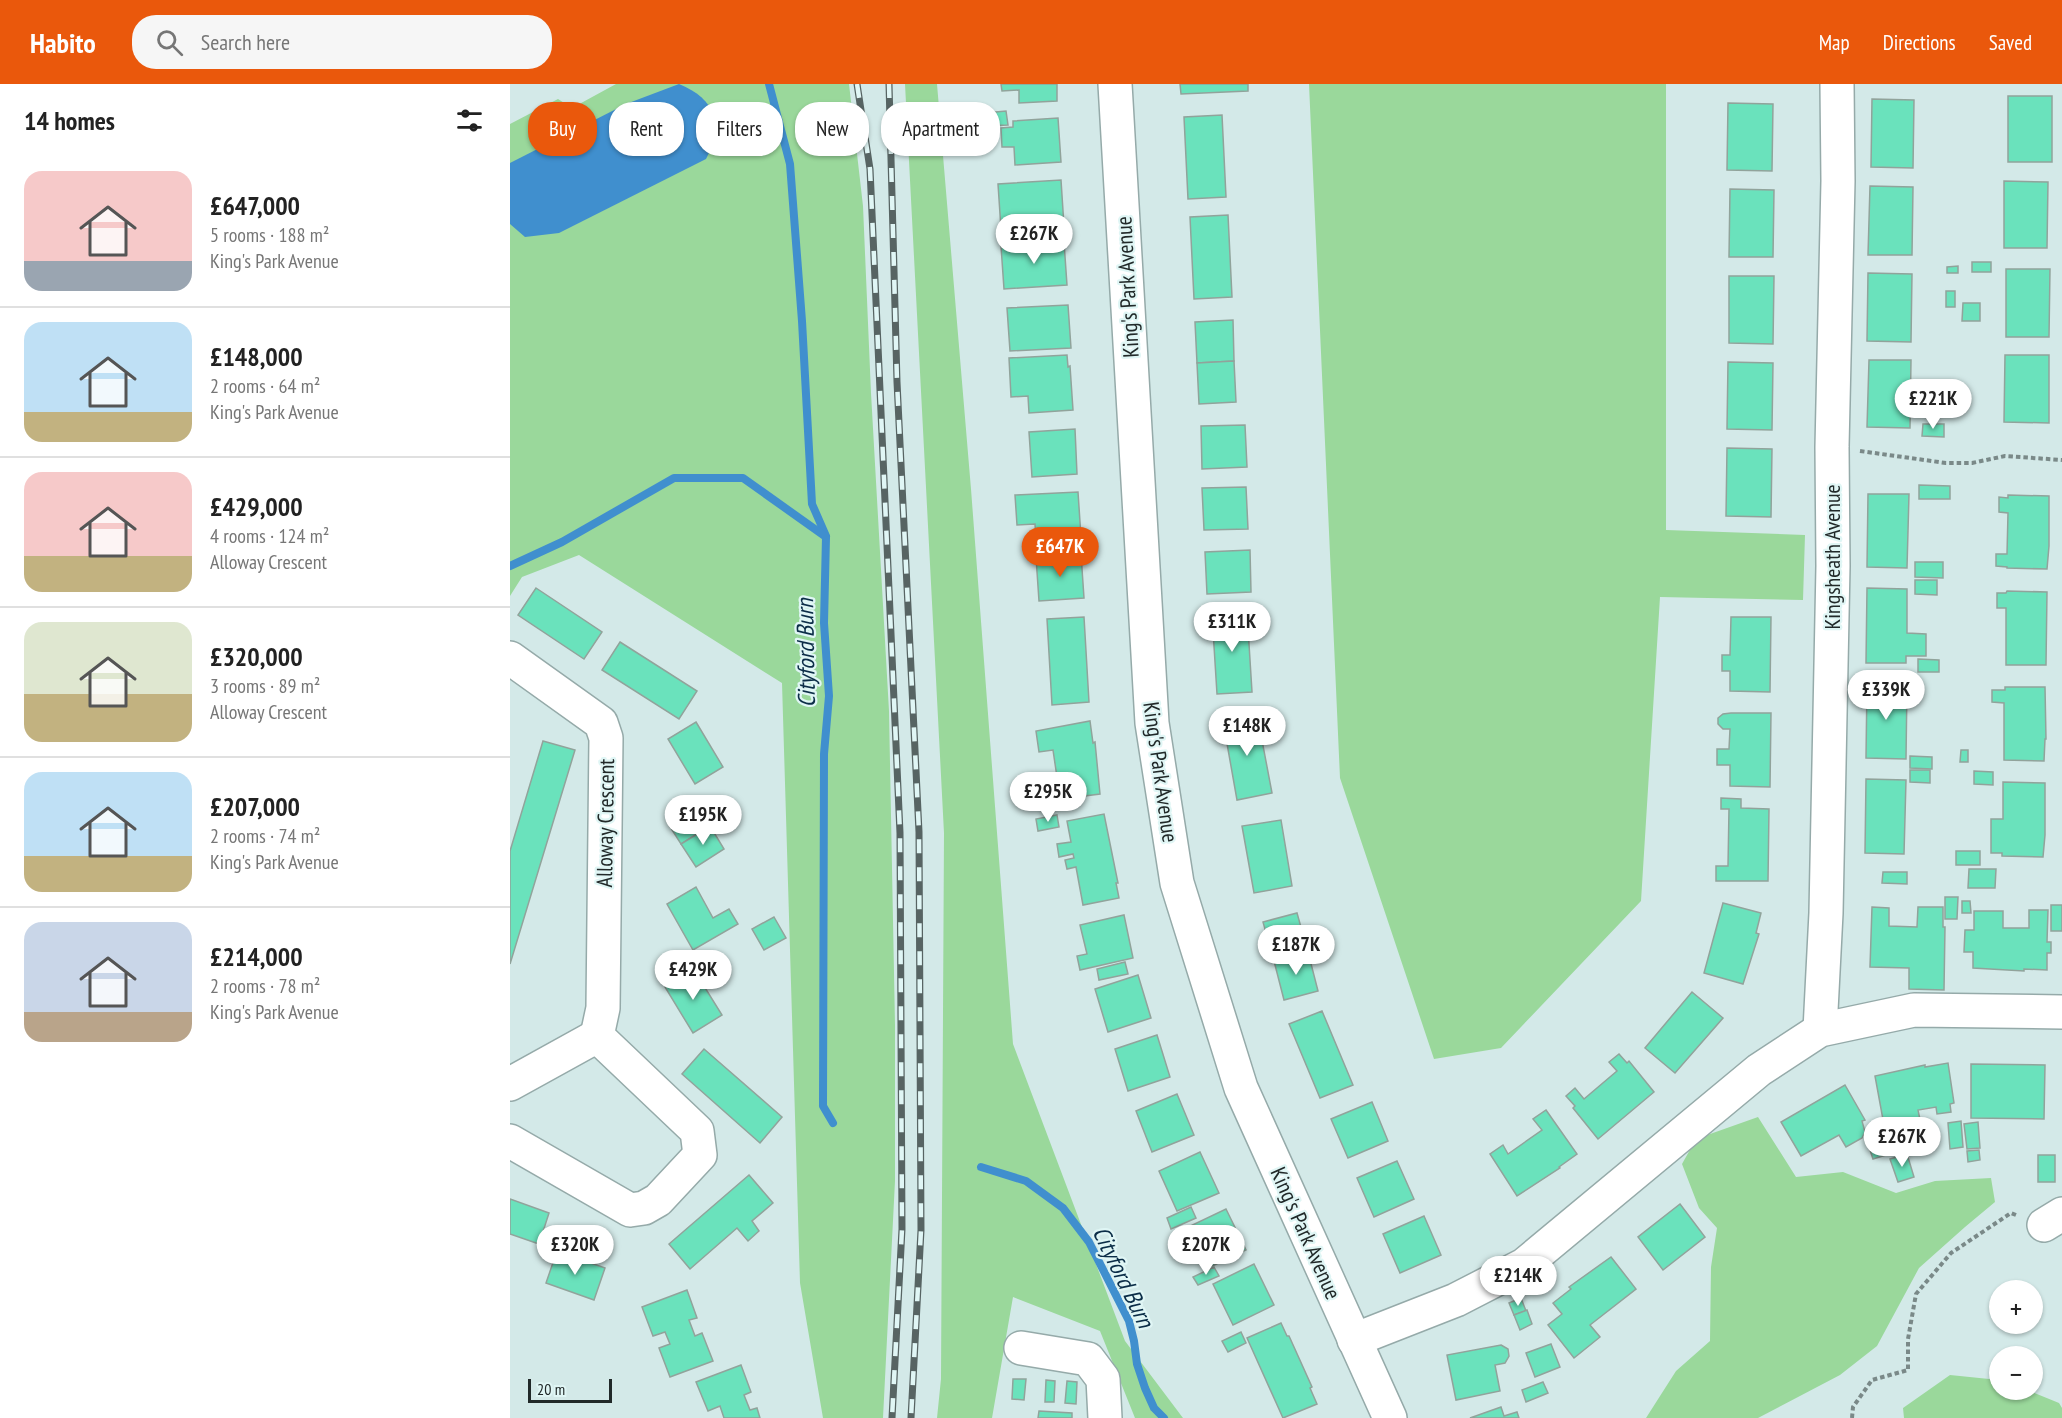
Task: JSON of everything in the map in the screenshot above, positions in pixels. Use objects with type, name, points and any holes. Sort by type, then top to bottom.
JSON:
[{"type":"street","name":"King's Park Avenue","points":[[1115,84],[1152,723],[1177,884],[1241,1088],[1390,1418]]},
{"type":"street","name":"Kingsheath Avenue","points":[[1820,1030],[1827,890],[1833,566],[1832,447],[1839,181],[1837,84]]},
{"type":"street","name":"Alloway Crescent","points":[[510,658],[601,723],[606,738],[603,1008],[597,1036]]},
{"type":"street","points":[[1354,1340],[1456,1300],[1524,1266],[1759,1070],[1820,1030],[1914,1010],[2062,1012]]},
{"type":"street","points":[[510,1084],[597,1036],[697,1131],[700,1155],[658,1200],[644,1208],[630,1210],[510,1141]]},
{"type":"street","points":[[1021,1348],[1088,1359],[1103,1379],[1105,1418]]},
{"type":"path","points":[[1832,447],[1946,463],[1972,463],[2005,456],[2062,460]]},
{"type":"path","points":[[1852,1418],[1853,1407],[1872,1380],[1908,1370],[1908,1339],[1916,1294],[1951,1252],[2011,1213],[2053,1220]]},
{"type":"green space","points":[[616,84],[849,84],[851,102],[795,102],[795,156],[857,156],[863,206],[889,711],[895,1025],[895,1181],[883,1418],[823,1418],[800,1283],[782,683],[579,555],[522,577],[510,596],[510,124],[528,115],[528,156],[597,156],[597,102],[583,102]]},
{"type":"green space","points":[[905,84],[937,84],[939,102],[906,102]]},
{"type":"green space","points":[[1309,84],[1666,84],[1666,530],[1805,535],[1803,600],[1660,597],[1641,901],[1501,1048],[1434,1059],[1340,778]]},
{"type":"green space","points":[[909,156],[943,156],[1013,1044],[1125,1341],[1183,1418],[1135,1418],[1100,1331],[1013,1297],[992,1418],[937,1418],[941,1379],[944,833]]},
{"type":"green space","points":[[1758,1117],[1796,1177],[1843,1172],[1896,1193],[1935,1181],[1991,1178],[1995,1202],[1919,1268],[1877,1346],[1840,1375],[1758,1418],[1646,1418],[1676,1371],[1710,1341],[1711,1267],[1717,1228],[1699,1208],[1682,1164],[1696,1139]]},
{"type":"green space","points":[[1950,1375],[1989,1379],[1989,1400],[2043,1400],[2043,1396],[2059,1403],[2062,1408],[2062,1418],[1904,1418],[1903,1408]]},
{"type":"water","points":[[679,84],[692,90],[706,102],[696,102],[696,156],[708,156],[706,159],[559,233],[525,237],[510,224],[510,163],[528,154],[528,156],[597,156],[597,119],[609,113],[609,156],[684,156],[684,102],[631,102]]},
{"type":"building","points":[[1001,84],[1057,84],[1057,101],[1019,103],[1019,90],[1002,91]]},
{"type":"building","points":[[1180,84],[1248,84],[1248,91],[1181,94]]},
{"type":"building","points":[[2008,96],[2052,96],[2052,162],[2008,162]]},
{"type":"building","points":[[1872,99],[1914,100],[1913,168],[1871,167]]},
{"type":"building","points":[[1728,103],[1773,104],[1772,171],[1727,170]]},
{"type":"building","points":[[1006,111],[1008,125],[1000,125],[1000,112]]},
{"type":"building","points":[[1222,115],[1226,197],[1188,199],[1184,117]]},
{"type":"building","points":[[1058,118],[1061,162],[1015,165],[1014,147],[1002,147],[1001,128],[1013,127],[1013,121]]},
{"type":"building","points":[[1061,180],[1064,226],[1001,229],[998,184]]},
{"type":"building","points":[[2004,181],[2048,182],[2047,248],[2004,248]]},
{"type":"building","points":[[1870,186],[1913,187],[1912,255],[1868,255]]},
{"type":"building","points":[[1730,189],[1774,190],[1773,257],[1729,257]]},
{"type":"building","points":[[1228,215],[1232,297],[1194,299],[1190,217]]},
{"type":"building","points":[[1064,242],[1067,285],[1004,289],[1001,246]]},
{"type":"building","points":[[1972,262],[1991,262],[1991,272],[1972,272]]},
{"type":"building","points":[[1958,266],[1958,273],[1947,273],[1947,267]]},
{"type":"building","points":[[2006,269],[2050,269],[2049,337],[2006,337]]},
{"type":"building","points":[[1868,273],[1912,274],[1911,342],[1867,341]]},
{"type":"building","points":[[1729,276],[1774,276],[1773,344],[1729,343]]},
{"type":"building","points":[[1946,291],[1955,291],[1955,307],[1946,307]]},
{"type":"building","points":[[1963,303],[1980,303],[1980,321],[1962,321]]},
{"type":"building","points":[[1068,305],[1071,348],[1010,351],[1007,308]]},
{"type":"building","points":[[1233,320],[1234,361],[1197,363],[1195,322]]},
{"type":"building","points":[[1067,355],[1073,410],[1029,413],[1028,396],[1011,397],[1009,358]]},
{"type":"building","points":[[2005,355],[2049,355],[2049,423],[2004,422]]},
{"type":"building","points":[[1869,360],[1911,360],[1910,428],[1867,427]]},
{"type":"building","points":[[1234,361],[1236,402],[1199,404],[1197,363]]},
{"type":"building","points":[[1728,362],[1773,363],[1772,430],[1727,429]]},
{"type":"building","points":[[1923,424],[1944,424],[1944,437],[1922,436]]},
{"type":"building","points":[[1245,425],[1247,467],[1202,469],[1201,426]]},
{"type":"building","points":[[1075,429],[1077,474],[1032,477],[1029,432]]},
{"type":"building","points":[[1727,448],[1772,449],[1771,517],[1726,516]]},
{"type":"building","points":[[1919,485],[1950,486],[1950,499],[1919,499]]},
{"type":"building","points":[[1246,487],[1248,529],[1204,530],[1202,488]]},
{"type":"building","points":[[1078,492],[1081,537],[1036,539],[1035,524],[1017,525],[1015,495]]},
{"type":"building","points":[[1868,494],[1909,494],[1907,568],[1867,567]]},
{"type":"building","points":[[2008,495],[2049,496],[2047,569],[1996,566],[1996,554],[2007,554],[2008,513],[1999,512],[1999,497],[2008,498]]},
{"type":"building","points":[[1250,550],[1251,592],[1207,594],[1205,552]]},
{"type":"building","points":[[1081,554],[1084,598],[1039,601],[1036,557]]},
{"type":"building","points":[[1915,562],[1943,562],[1943,578],[1915,577]]},
{"type":"building","points":[[1915,580],[1937,580],[1937,595],[1915,594]]},
{"type":"building","points":[[536,588],[602,632],[584,659],[518,615]]},
{"type":"building","points":[[1867,588],[1907,589],[1907,633],[1926,634],[1926,656],[1906,656],[1906,663],[1866,663]]},
{"type":"building","points":[[2047,592],[2046,665],[2006,665],[2006,608],[1997,608],[1997,593]]},
{"type":"building","points":[[1247,612],[1252,692],[1217,694],[1212,614]]},
{"type":"building","points":[[1084,617],[1089,702],[1052,705],[1047,619]]},
{"type":"building","points":[[1731,617],[1771,617],[1770,692],[1730,691],[1730,671],[1722,671],[1722,655],[1730,655]]},
{"type":"building","points":[[620,642],[697,691],[679,719],[602,670]]},
{"type":"building","points":[[1918,659],[1939,660],[1939,672],[1918,672]]},
{"type":"building","points":[[1867,684],[1907,685],[1906,759],[1866,758]]},
{"type":"building","points":[[2005,687],[2045,687],[2044,761],[2004,760],[2004,703],[1992,702],[1992,690],[2005,690]]},
{"type":"building","points":[[1771,713],[1770,787],[1730,786],[1730,765],[1717,765],[1717,749],[1729,749],[1730,729],[1723,729],[1718,724],[1718,718],[1723,714]]},
{"type":"building","points":[[1257,714],[1272,793],[1237,800],[1223,721]]},
{"type":"building","points":[[1090,721],[1093,743],[1095,742],[1100,794],[1053,800],[1051,785],[1058,784],[1053,750],[1039,752],[1036,731]]},
{"type":"building","points":[[696,722],[723,767],[695,784],[668,739]]},
{"type":"building","points":[[543,741],[575,750],[510,964],[510,851]]},
{"type":"building","points":[[1961,750],[1968,750],[1968,762],[1960,762]]},
{"type":"building","points":[[1910,756],[1932,757],[1932,769],[1910,768]]},
{"type":"building","points":[[1910,770],[1930,770],[1930,783],[1910,782]]},
{"type":"building","points":[[1974,771],[1993,772],[1993,785],[1974,784]]},
{"type":"building","points":[[1866,779],[1906,780],[1904,854],[1865,853]]},
{"type":"building","points":[[2003,782],[2045,783],[2043,857],[2002,856],[2002,853],[1991,853],[1991,819],[2003,819]]},
{"type":"building","points":[[1721,798],[1741,799],[1741,808],[1769,809],[1768,881],[1716,881],[1716,866],[1728,866],[1729,809],[1721,809]]},
{"type":"building","points":[[695,804],[710,826],[681,844],[667,822]]},
{"type":"building","points":[[1104,814],[1119,898],[1083,905],[1076,867],[1067,869],[1065,860],[1074,858],[1073,854],[1059,857],[1057,844],[1071,842],[1067,821]]},
{"type":"building","points":[[1057,815],[1059,827],[1038,831],[1036,819]]},
{"type":"building","points":[[1281,820],[1292,886],[1254,893],[1242,826]]},
{"type":"building","points":[[710,826],[724,849],[696,867],[681,844]]},
{"type":"building","points":[[1956,851],[1980,851],[1980,865],[1956,865]]},
{"type":"building","points":[[1969,869],[1996,869],[1995,888],[1968,888]]},
{"type":"building","points":[[1883,872],[1907,872],[1907,884],[1882,883]]},
{"type":"building","points":[[696,887],[713,918],[729,909],[738,924],[693,950],[667,904]]},
{"type":"building","points":[[1945,897],[1958,897],[1957,919],[1945,919]]},
{"type":"building","points":[[1962,901],[1970,901],[1971,913],[1962,913]]},
{"type":"building","points":[[1723,903],[1761,913],[1756,933],[1759,934],[1743,984],[1704,973]]},
{"type":"building","points":[[2051,905],[2062,905],[2062,931],[2051,931]]},
{"type":"building","points":[[1872,907],[1889,908],[1889,926],[1917,927],[1918,907],[1943,907],[1944,990],[1909,989],[1909,968],[1870,967]]},
{"type":"building","points":[[2029,910],[2048,910],[2047,942],[2051,942],[2051,953],[2047,953],[2047,970],[1973,968],[1973,952],[1964,952],[1965,930],[1974,930],[1974,911],[2003,911],[2003,928],[2029,928]]},
{"type":"building","points":[[1297,913],[1308,952],[1274,961],[1263,922]]},
{"type":"building","points":[[1124,915],[1133,958],[1080,970],[1077,956],[1087,954],[1080,925]]},
{"type":"building","points":[[774,917],[786,938],[764,950],[752,929]]},
{"type":"building","points":[[1308,952],[1318,991],[1284,1000],[1274,961]]},
{"type":"building","points":[[1125,962],[1128,974],[1099,980],[1097,969]]},
{"type":"building","points":[[694,970],[722,1015],[693,1033],[665,987]]},
{"type":"building","points":[[1138,975],[1151,1018],[1108,1032],[1095,989]]},
{"type":"building","points":[[1692,992],[1723,1018],[1675,1073],[1645,1048]]},
{"type":"building","points":[[1322,1011],[1353,1085],[1320,1098],[1289,1024]]},
{"type":"building","points":[[1157,1035],[1170,1077],[1128,1091],[1115,1049]]},
{"type":"building","points":[[704,1049],[782,1117],[760,1143],[682,1074]]},
{"type":"building","points":[[1619,1054],[1627,1063],[1629,1061],[1654,1092],[1598,1139],[1566,1096],[1575,1088],[1584,1099],[1617,1071],[1609,1062]]},
{"type":"building","points":[[1948,1063],[1954,1103],[1950,1104],[1951,1112],[1937,1114],[1936,1107],[1918,1110],[1922,1129],[1886,1136],[1875,1076],[1925,1065],[1925,1067]]},
{"type":"building","points":[[1971,1064],[2045,1065],[2044,1119],[1971,1118]]},
{"type":"building","points":[[1845,1085],[1865,1120],[1862,1121],[1865,1132],[1862,1138],[1846,1147],[1839,1135],[1801,1156],[1781,1122]]},
{"type":"building","points":[[1177,1094],[1194,1135],[1152,1152],[1136,1111]]},
{"type":"building","points":[[1372,1102],[1388,1141],[1348,1158],[1331,1119]]},
{"type":"building","points":[[1546,1110],[1577,1154],[1517,1196],[1490,1154],[1503,1145],[1508,1154],[1542,1130],[1533,1119]]},
{"type":"building","points":[[1961,1121],[1963,1147],[1950,1149],[1948,1123]]},
{"type":"building","points":[[1978,1122],[1980,1148],[1967,1149],[1964,1124]]},
{"type":"building","points":[[1878,1131],[1886,1155],[1873,1159],[1865,1135]]},
{"type":"building","points":[[1979,1150],[1980,1160],[1968,1162],[1967,1151]]},
{"type":"building","points":[[1200,1152],[1219,1193],[1177,1211],[1159,1171]]},
{"type":"building","points":[[1907,1154],[1914,1177],[1898,1182],[1890,1159]]},
{"type":"building","points":[[2038,1155],[2055,1155],[2055,1182],[2038,1182]]},
{"type":"building","points":[[1397,1161],[1414,1199],[1374,1217],[1357,1178]]},
{"type":"building","points":[[749,1175],[773,1203],[752,1221],[759,1231],[748,1241],[737,1228],[690,1269],[669,1244]]},
{"type":"building","points":[[510,1199],[549,1213],[539,1244],[510,1234]]},
{"type":"building","points":[[1680,1204],[1705,1237],[1663,1270],[1638,1237]]},
{"type":"building","points":[[1191,1207],[1196,1218],[1171,1229],[1167,1218]]},
{"type":"building","points":[[1226,1209],[1246,1250],[1206,1269],[1186,1228]]},
{"type":"building","points":[[1424,1216],[1441,1255],[1400,1273],[1383,1234]]},
{"type":"building","points":[[557,1251],[605,1268],[594,1300],[546,1283]]},
{"type":"building","points":[[1611,1257],[1636,1289],[1590,1325],[1600,1337],[1574,1358],[1548,1325],[1562,1314],[1553,1303],[1571,1289],[1569,1287]]},
{"type":"building","points":[[1254,1264],[1274,1305],[1233,1325],[1213,1284]]},
{"type":"building","points":[[1214,1267],[1219,1276],[1198,1285],[1193,1277]]},
{"type":"building","points":[[687,1290],[697,1318],[689,1320],[695,1336],[702,1333],[713,1361],[670,1377],[659,1348],[670,1344],[665,1332],[653,1336],[642,1307]]},
{"type":"building","points":[[1521,1298],[1526,1311],[1514,1315],[1509,1303]]},
{"type":"building","points":[[1527,1310],[1532,1324],[1520,1330],[1514,1315]]},
{"type":"building","points":[[1281,1323],[1312,1387],[1310,1388],[1317,1404],[1283,1418],[1247,1338]]},
{"type":"building","points":[[1241,1332],[1246,1343],[1228,1352],[1222,1341]]},
{"type":"building","points":[[1551,1344],[1560,1367],[1535,1377],[1526,1353]]},
{"type":"building","points":[[1501,1345],[1508,1349],[1509,1356],[1505,1363],[1495,1365],[1500,1391],[1456,1400],[1447,1355]]},
{"type":"building","points":[[741,1365],[751,1392],[744,1395],[750,1410],[757,1408],[760,1418],[724,1418],[720,1406],[708,1411],[696,1382]]},
{"type":"building","points":[[1013,1379],[1026,1379],[1024,1400],[1012,1399]]},
{"type":"building","points":[[1046,1380],[1055,1381],[1054,1402],[1045,1402]]},
{"type":"building","points":[[1067,1381],[1077,1382],[1076,1404],[1065,1403]]},
{"type":"building","points":[[1543,1382],[1548,1393],[1526,1402],[1522,1390]]},
{"type":"building","points":[[1501,1407],[1504,1416],[1517,1412],[1519,1418],[1470,1418]]},
{"type":"building","points":[[1039,1411],[1072,1413],[1072,1418],[1038,1418]]},
{"type":"waterway","points":[[769,84],[790,164],[802,321],[812,504],[826,536]]},
{"type":"waterway","name":"Cityford Burn","points":[[510,566],[562,542],[674,478],[743,478],[826,537],[824,623],[829,696],[824,754],[823,1106],[833,1123]]},
{"type":"waterway","name":"Cityford Burn","points":[[981,1167],[1026,1181],[1063,1208],[1089,1242],[1129,1321],[1137,1364],[1145,1388],[1154,1408],[1164,1418]]},
{"type":"railway","points":[[857,84],[870,169],[900,833],[902,1229],[892,1418]]},
{"type":"railway","points":[[889,84],[897,382],[919,832],[921,1230],[911,1418]]}]
